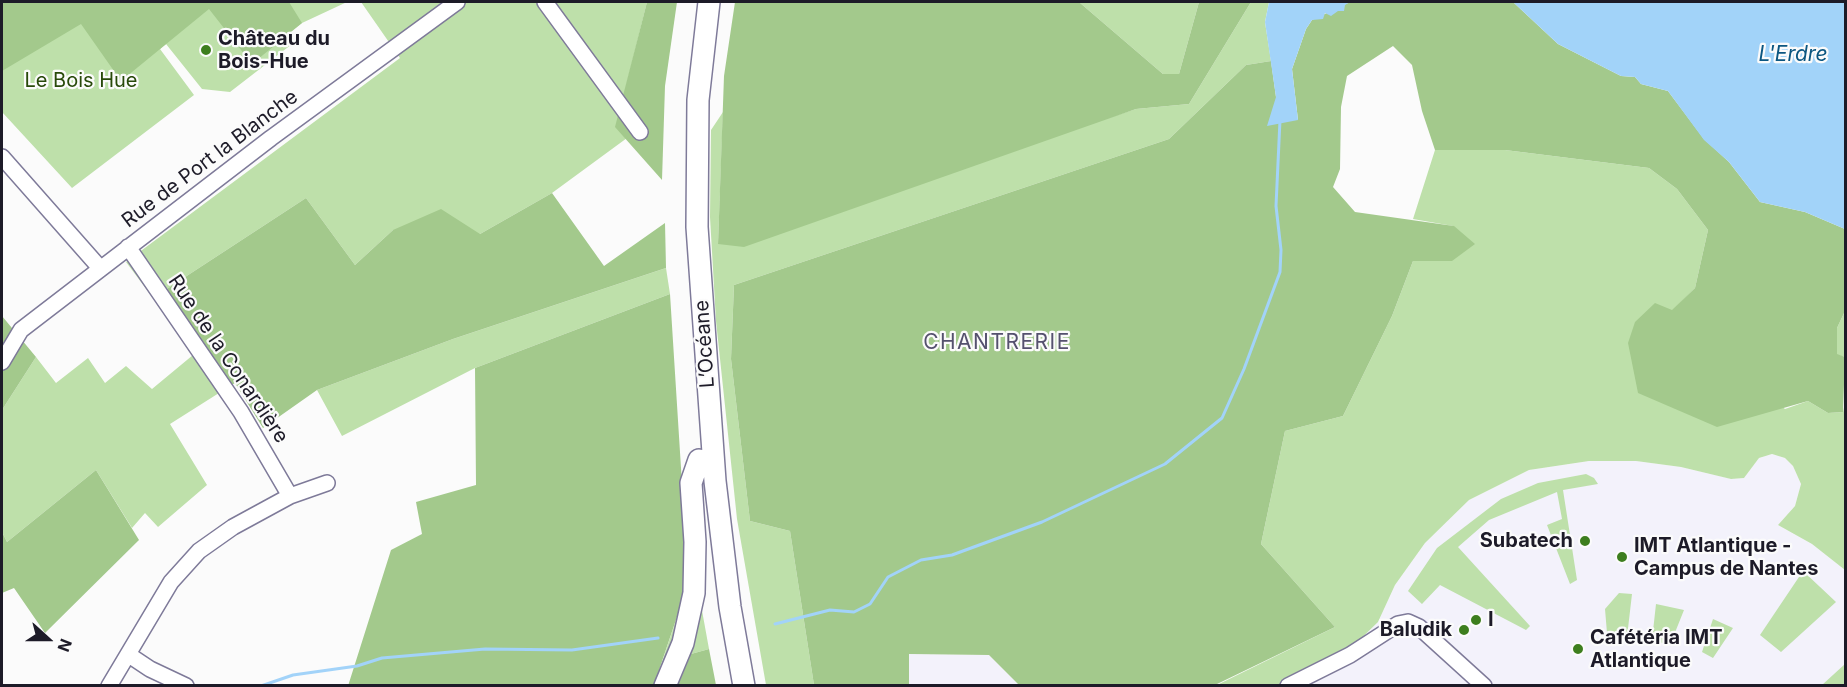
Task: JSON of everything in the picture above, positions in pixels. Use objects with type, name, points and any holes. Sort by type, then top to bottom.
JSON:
[{"type":"highway","name":"L’Océane","points":[[694,2],[684,94],[682,168],[686,284],[699,460],[711,570],[729,686]]},
{"type":"highway","name":"L’Océane","points":[[709,2],[698,100],[697,227],[715,481],[729,596],[744,686]]},
{"type":"highway","points":[[665,686],[683,643],[694,593],[695,542],[691,483],[699,460]]},
{"type":"street","name":"Rue de Port la Blanche","points":[[2,362],[21,330],[100,268],[457,2]]},
{"type":"street","points":[[545,2],[640,132]]},
{"type":"street","points":[[2,157],[100,268]]},
{"type":"street","name":"Rue de la Conardière","points":[[128,247],[241,412],[290,496]]},
{"type":"street","points":[[108,686],[129,655],[171,582],[199,551],[233,527],[290,496],[327,483]]},
{"type":"street","points":[[1288,686],[1350,655],[1403,622],[1416,625],[1484,686]]},
{"type":"street","points":[[129,655],[150,669],[186,686]]},
{"type":"shaded area","name":"IMT Atlantique - Campus de Nantes","points":[[1772,454],[1785,458],[1793,466],[1801,484],[1795,506],[1778,525],[1812,544],[1845,570],[1845,685],[1277,686],[1344,655],[1378,622],[1395,585],[1425,543],[1469,500],[1529,470],[1589,461],[1636,461],[1681,467],[1732,479],[1744,478],[1759,458]]},
{"type":"shaded area","points":[[908,654],[989,655],[1019,685],[909,685]]},
{"type":"green space","name":"Le Bois Hue","points":[[2,2],[347,2],[302,23],[290,32],[296,41],[230,92],[202,89],[166,44],[160,49],[194,95],[72,188],[2,112]]},
{"type":"green space","points":[[2,2],[289,2],[302,23],[252,64],[209,9],[121,81],[81,24],[2,71]]},
{"type":"green space","points":[[361,2],[647,2],[616,127],[627,138],[552,193],[480,234],[393,230],[355,265],[306,198],[153,298],[126,262],[400,58]]},
{"type":"green space","points":[[647,2],[677,2],[665,86],[662,180],[615,127]]},
{"type":"green space","points":[[735,2],[1079,2],[1163,74],[1179,74],[1199,2],[1251,2],[1189,104],[1136,109],[744,247],[718,244],[724,76]]},
{"type":"green space","points":[[1079,2],[1199,2],[1179,74],[1163,74]]},
{"type":"green space","points":[[1251,2],[1269,2],[1265,22],[1271,61],[1246,65],[1169,139],[734,285],[731,359],[750,521],[790,531],[814,685],[766,685],[737,519],[716,321],[710,217],[711,130],[723,112],[718,244],[1136,109],[1189,104]]},
{"type":"green space","points":[[1350,2],[1513,2],[1558,44],[1621,76],[1635,77],[1641,84],[1668,91],[1704,139],[1729,162],[1760,202],[1805,212],[1845,229],[1845,311],[1837,328],[1837,354],[1845,357],[1843,412],[1828,413],[1808,401],[1717,427],[1638,393],[1628,343],[1635,322],[1655,303],[1672,310],[1695,288],[1708,230],[1677,189],[1649,168],[1505,150],[1435,150],[1422,111],[1412,65],[1393,46],[1347,76],[1341,107],[1340,169],[1333,187],[1355,212],[1454,226],[1475,244],[1452,261],[1413,261],[1392,316],[1343,416],[1285,431],[1261,544],[1335,627],[1215,685],[1019,685],[989,655],[909,654],[909,685],[814,685],[790,531],[750,521],[731,359],[734,285],[1169,139],[1246,65],[1271,61],[1276,97],[1298,120],[1292,69],[1306,29],[1312,20]]},
{"type":"green space","points":[[1435,150],[1505,150],[1649,168],[1677,189],[1708,230],[1695,288],[1672,311],[1785,409],[1808,401],[1828,413],[1843,412],[1845,402],[1845,570],[1812,544],[1778,525],[1795,506],[1801,484],[1793,466],[1785,458],[1772,454],[1759,458],[1744,478],[1731,479],[1681,467],[1636,461],[1589,461],[1529,470],[1469,500],[1425,543],[1395,585],[1378,622],[1344,655],[1277,685],[1215,686],[1335,627],[1261,544],[1285,431],[1343,416],[1392,316],[1413,261],[1452,261],[1453,226],[1413,219]]},
{"type":"green space","points":[[552,193],[604,266],[665,223],[666,268],[453,339],[317,390],[263,428],[235,383],[219,393],[153,298],[306,198],[355,265],[393,230],[441,209],[480,234]]},
{"type":"green space","points":[[666,268],[670,294],[475,368],[342,436],[317,390],[453,339]]},
{"type":"green space","points":[[670,294],[686,547],[684,596],[654,685],[348,686],[391,550],[422,534],[416,502],[476,485],[475,368]]},
{"type":"green space","points":[[1845,311],[1845,357],[1837,355],[1837,328]]},
{"type":"green space","points":[[2,316],[36,357],[2,410]]},
{"type":"green space","points":[[193,355],[219,393],[170,424],[207,485],[158,527],[145,513],[132,528],[96,470],[7,542],[2,532],[2,410],[36,357],[56,383],[88,358],[105,383],[126,366],[152,389]]},
{"type":"green space","points":[[96,470],[139,540],[45,633],[14,588],[2,593],[2,532],[7,542]]},
{"type":"green space","points":[[1586,474],[1594,478],[1598,484],[1563,490],[1577,580],[1570,584],[1547,525],[1562,519],[1557,492],[1489,520],[1458,547],[1530,626],[1526,630],[1440,585],[1422,604],[1408,591],[1437,548],[1501,499],[1538,483]]},
{"type":"green space","points":[[1803,571],[1836,602],[1781,652],[1760,635]]},
{"type":"green space","points":[[1619,593],[1632,594],[1627,637],[1623,638],[1623,633],[1607,633],[1605,609]]},
{"type":"green space","points":[[684,596],[701,605],[709,649],[691,654],[678,685],[654,686]]},
{"type":"green space","points":[[1656,604],[1684,610],[1670,645],[1652,640]]},
{"type":"green space","points":[[1713,619],[1733,628],[1713,658],[1702,652]]},
{"type":"green space","points":[[709,649],[716,685],[678,685],[691,654]]},
{"type":"green space","points":[[1845,664],[1845,685],[1822,685]]},
{"type":"water","points":[[1269,2],[1350,2],[1345,5],[1344,11],[1338,11],[1331,16],[1325,13],[1323,19],[1312,20],[1306,29],[1292,69],[1298,120],[1267,126],[1276,97],[1265,22]]},
{"type":"water","name":"L'Erdre","points":[[1513,2],[1845,2],[1845,229],[1805,212],[1760,202],[1729,162],[1704,140],[1668,91],[1641,84],[1635,77],[1621,76],[1558,44]]},
{"type":"waterway","points":[[775,624],[830,610],[854,612],[870,604],[888,577],[921,560],[952,555],[1042,522],[1165,464],[1222,418],[1244,369],[1280,272],[1281,250],[1276,206],[1280,120]]},
{"type":"waterway","points":[[261,686],[293,675],[357,666],[382,658],[485,649],[572,650],[658,638]]},
{"type":"place","name":"Château du Bois-Hue","points":[[206,50]]},
{"type":"place","name":"Subatech","points":[[1585,541]]},
{"type":"place","name":"IMT Atlantique - Campus de Nantes","points":[[1622,557]]},
{"type":"place","name":"I","points":[[1476,620]]},
{"type":"place","name":"Baludik","points":[[1464,630]]},
{"type":"place","name":"Cafétéria IMT Atlantique","points":[[1578,649]]},
{"type":"district","name":"CHANTRERIE","points":[[997,343]]}]
